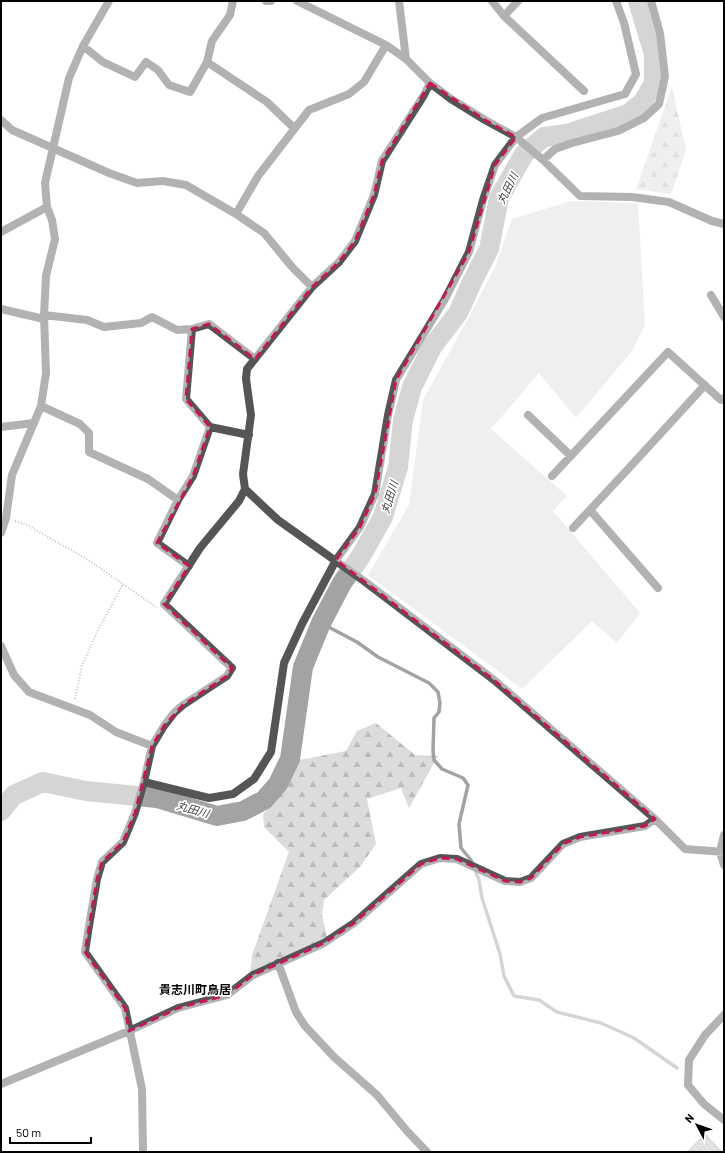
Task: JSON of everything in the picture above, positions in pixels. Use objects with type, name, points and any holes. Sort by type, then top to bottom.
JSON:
[{"type":"street","points":[[1,533],[6,518],[12,475],[40,406],[46,373],[44,317],[46,276],[55,239],[52,220],[47,207],[45,182],[69,78],[83,46],[109,1]]},
{"type":"street","points":[[83,46],[103,62],[135,76],[146,62],[158,70],[169,85],[190,92],[207,62],[212,41],[230,14],[233,1]]},
{"type":"street","points":[[266,1],[271,1]]},
{"type":"street","points":[[297,1],[386,45],[406,59],[430,83],[450,99],[516,137],[543,160],[580,196],[632,197],[669,202],[712,221],[724,224]]},
{"type":"street","points":[[399,1],[406,59]]},
{"type":"street","points":[[492,1],[504,16],[584,91]]},
{"type":"street","points":[[504,16],[518,1]]},
{"type":"street","points":[[144,782],[209,798],[233,794],[254,779],[271,752],[284,663],[302,624],[336,560],[360,527],[375,494],[388,415],[396,380],[445,299],[469,252],[483,200],[495,165],[516,137],[542,118],[625,94],[636,74],[624,23],[616,1]]},
{"type":"street","points":[[543,160],[555,148],[618,131],[644,118],[659,104],[665,77],[660,33],[651,1]]},
{"type":"street","points":[[236,214],[258,176],[309,110],[349,94],[364,82],[386,45]]},
{"type":"street","points":[[207,62],[267,102],[294,128]]},
{"type":"street","points":[[144,1152],[142,1089],[124,1008],[85,952],[96,887],[102,862],[123,842],[135,813],[152,746],[164,726],[174,713],[183,705],[227,676],[232,668],[164,604],[200,548],[238,501],[244,490],[244,474],[251,415],[246,379],[247,369],[312,287],[339,262],[355,241],[374,195],[382,161],[430,83]]},
{"type":"street","points":[[1,120],[12,130],[53,149],[109,173],[137,183],[163,181],[186,185],[236,214],[264,233],[293,268],[312,287]]},
{"type":"street","points":[[1,232],[47,207]]},
{"type":"street","points":[[711,295],[724,317]]},
{"type":"street","points":[[1,309],[44,317],[87,320],[104,327],[141,323],[152,318],[177,330],[208,324],[255,359]]},
{"type":"street","points":[[192,328],[186,399],[210,427],[249,435]]},
{"type":"street","points":[[552,476],[668,352],[721,400],[724,398]]},
{"type":"street","points":[[573,528],[705,385]]},
{"type":"street","points":[[40,406],[80,424],[89,433],[88,452],[148,479],[178,500]]},
{"type":"street","points":[[528,415],[571,456]]},
{"type":"street","points":[[1,427],[34,423]]},
{"type":"street","points":[[189,566],[157,543],[178,500],[193,476],[210,427]]},
{"type":"street","points":[[244,490],[278,520],[336,560],[494,680],[656,819],[685,850],[722,852]]},
{"type":"street","points":[[590,510],[658,588]]},
{"type":"street","points":[[1,646],[14,675],[29,692],[90,714],[116,732],[152,746]]},
{"type":"street","points":[[1,1084],[129,1031],[178,1008],[227,995],[253,975],[324,943],[354,923],[421,864],[440,858],[457,859],[505,881],[520,882],[531,878],[563,844],[580,837],[645,826],[656,819]]},
{"type":"street","points":[[724,835],[722,852],[724,865]]},
{"type":"street","points":[[278,963],[296,1012],[305,1026],[334,1057],[377,1095],[427,1152]]},
{"type":"street","points":[[724,1015],[705,1035],[689,1060],[688,1084],[704,1104],[724,1120]]},
{"type":"path","points":[[6,518],[27,525],[90,561],[158,608],[164,604]]},
{"type":"path","points":[[72,708],[82,666],[96,632],[123,584]]},
{"type":"highlighted area","points":[[430,83],[485,120],[516,137],[495,165],[469,252],[396,380],[375,494],[360,527],[336,560],[494,680],[655,819],[645,826],[580,837],[563,844],[531,878],[520,882],[505,881],[457,859],[440,858],[421,864],[354,923],[324,943],[253,975],[227,995],[178,1008],[129,1031],[125,1008],[85,952],[97,879],[102,862],[123,842],[135,813],[152,746],[164,726],[183,705],[227,676],[232,668],[164,604],[189,566],[157,543],[193,476],[210,427],[186,399],[192,329],[209,324],[255,359],[312,287],[339,262],[355,241],[374,195],[382,161]]},
{"type":"green space","points":[[672,87],[686,150],[671,194],[636,189]]},
{"type":"green space","points":[[571,201],[638,203],[645,325],[632,351],[576,418],[539,373],[491,429],[567,496],[553,511],[640,613],[617,643],[592,621],[522,689],[368,575],[409,505],[423,400],[495,267],[512,219]]},
{"type":"green space","points":[[376,723],[415,755],[438,756],[409,808],[401,788],[367,799],[376,844],[360,867],[324,900],[322,915],[327,937],[250,973],[252,955],[289,852],[264,827],[263,814],[286,790],[299,760],[346,751],[357,731]]},
{"type":"building","points":[[705,1134],[722,1152],[687,1152]]},
{"type":"waterway","name":"丸田川","points":[[1,811],[14,795],[43,782],[86,791],[157,798],[217,816],[243,811],[264,800],[278,784],[290,759],[303,667],[321,623],[342,583],[361,556],[383,517],[398,467],[403,420],[412,387],[432,347],[458,313],[489,249],[499,198],[524,154],[544,137],[567,134],[628,114],[643,102],[654,83],[654,54],[638,1]]},
{"type":"waterway","points":[[321,623],[357,642],[378,657],[429,683],[438,692],[440,703],[439,712],[434,718],[434,760],[442,769],[463,778],[468,785],[459,824],[461,848],[471,860],[479,880],[482,898],[500,954],[504,976],[514,996],[539,1000],[557,1012],[601,1023],[634,1038],[677,1068]]},
{"type":"district","name":"貴志川町鳥居","points":[[195,989]]}]
